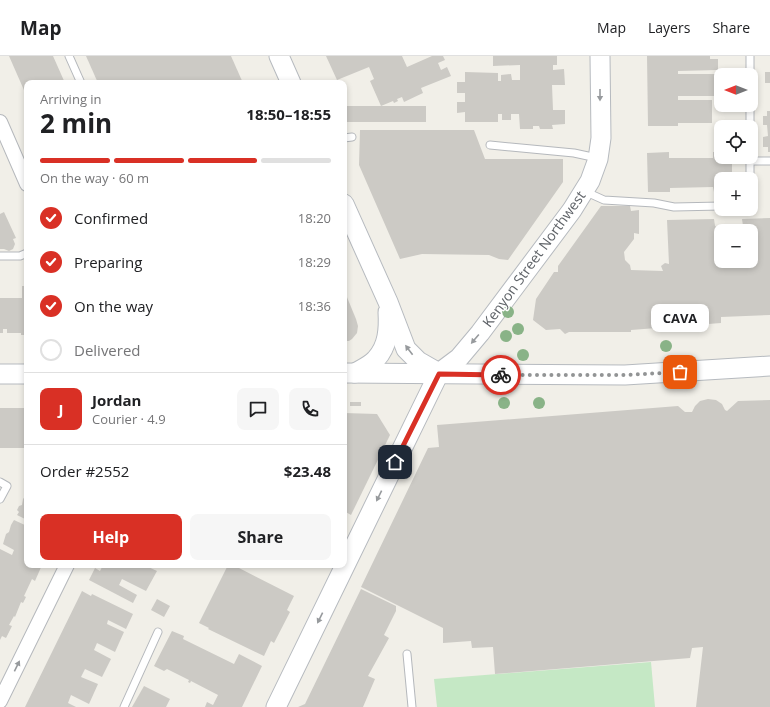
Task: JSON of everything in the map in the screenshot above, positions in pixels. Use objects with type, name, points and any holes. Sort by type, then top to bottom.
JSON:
[{"type":"main road","points":[[279,56],[290,80]]},
{"type":"main road","name":"Kenyon Street Northwest","points":[[439,374],[459,358],[480,333],[572,210],[590,180],[598,159],[601,138],[600,56]]},
{"type":"main road","points":[[347,211],[388,302],[406,349],[418,361],[439,374]]},
{"type":"main road","points":[[350,374],[376,360],[385,345],[388,334],[388,302]]},
{"type":"main road","points":[[350,374],[625,375],[770,366]]},
{"type":"main road","points":[[0,374],[24,374]]},
{"type":"main road","points":[[347,562],[439,374]]},
{"type":"main road","points":[[276,707],[344,568]]},
{"type":"street","points":[[0,122],[24,177]]},
{"type":"street","points":[[0,701],[66,568]]},
{"type":"lane","points":[[69,56],[80,80]]},
{"type":"lane","points":[[750,56],[750,68]]},
{"type":"lane","points":[[347,138],[352,137]]},
{"type":"lane","points":[[490,145],[574,153],[598,159]]},
{"type":"lane","points":[[758,160],[770,161]]},
{"type":"lane","points":[[584,191],[604,200],[654,203],[674,207],[714,206]]},
{"type":"lane","points":[[0,256],[20,256],[24,254]]},
{"type":"lane","points":[[0,482],[7,486],[0,499]]},
{"type":"lane","points":[[124,707],[158,632]]},
{"type":"lane","points":[[407,654],[412,707]]},
{"type":"green space","points":[[651,662],[655,707],[437,707],[434,679]]},
{"type":"building","points":[[9,56],[53,56],[64,80],[24,80],[24,90]]},
{"type":"building","points":[[86,56],[231,56],[242,80],[97,80]]},
{"type":"building","points":[[326,56],[402,56],[407,67],[432,56],[443,56],[445,60],[438,63],[441,70],[447,67],[451,76],[421,88],[423,93],[404,102],[402,97],[397,99],[398,101],[394,103],[393,101],[381,106],[370,81],[374,79],[369,67],[337,80]]},
{"type":"building","points":[[493,56],[557,56],[557,65],[553,65],[553,70],[564,69],[565,85],[552,85],[553,110],[565,110],[565,124],[552,125],[553,129],[540,129],[539,126],[533,126],[533,129],[520,129],[519,114],[511,114],[511,120],[502,120],[502,114],[498,114],[498,122],[465,122],[465,112],[457,113],[457,102],[465,102],[465,93],[457,93],[457,82],[465,82],[465,72],[498,73],[498,81],[501,81],[501,75],[511,74],[512,80],[520,80],[520,65],[493,66]]},
{"type":"building","points":[[647,56],[710,56],[710,59],[718,59],[718,68],[714,68],[714,70],[678,71],[678,74],[714,74],[714,96],[678,96],[678,100],[712,100],[712,123],[678,123],[678,126],[648,126]]},
{"type":"building","points":[[765,72],[770,72],[770,83],[765,83]]},
{"type":"building","points":[[347,106],[426,106],[426,122],[347,122]]},
{"type":"building","points":[[767,111],[770,111],[770,152],[768,152],[768,147],[763,147],[763,137],[768,136],[767,125],[763,125],[763,116],[767,116]]},
{"type":"building","points":[[360,130],[474,130],[485,159],[563,159],[563,182],[508,260],[499,259],[489,255],[422,254],[400,259],[359,165]]},
{"type":"building","points":[[669,152],[669,158],[713,158],[714,152],[714,164],[732,164],[732,172],[714,172],[714,192],[713,187],[670,188],[670,192],[648,192],[647,153]]},
{"type":"building","points":[[601,206],[630,206],[631,211],[639,210],[639,234],[634,233],[634,239],[624,252],[625,260],[630,265],[631,270],[663,271],[661,266],[665,263],[669,264],[667,220],[714,219],[714,268],[758,268],[758,224],[743,224],[742,219],[770,218],[770,315],[721,317],[721,323],[631,330],[631,332],[569,332],[565,334],[560,329],[546,330],[533,320],[536,299],[554,272],[558,272],[558,266]]},
{"type":"building","points":[[4,212],[16,238],[13,239],[15,244],[13,249],[9,251],[0,249],[0,214]]},
{"type":"building","points":[[22,286],[24,286],[24,335],[21,335],[21,333],[7,333],[7,329],[3,329],[3,333],[0,333],[0,298],[22,298]]},
{"type":"building","points":[[347,297],[358,326],[357,333],[349,341],[347,341]]},
{"type":"building","points":[[708,399],[716,400],[722,404],[727,411],[738,401],[770,400],[770,707],[696,707],[703,647],[692,648],[690,658],[495,674],[493,647],[472,648],[471,641],[443,643],[443,628],[361,587],[428,448],[439,447],[437,425],[678,406],[685,412],[692,412],[700,401]]},
{"type":"building","points":[[350,402],[361,402],[361,406],[350,406]]},
{"type":"building","points":[[0,408],[24,408],[24,448],[0,448]]},
{"type":"building","points":[[347,413],[377,414],[390,435],[351,515],[347,513]]},
{"type":"building","points":[[24,498],[24,518],[17,515],[19,512],[17,510],[19,506],[22,505]]},
{"type":"building","points":[[14,520],[24,525],[24,568],[41,568],[35,581],[32,579],[24,596],[26,597],[23,603],[21,602],[15,617],[14,616],[9,625],[12,626],[6,638],[2,636],[0,640],[0,549],[12,555],[14,550],[3,544]]},
{"type":"building","points":[[95,568],[100,571],[102,568],[150,568],[157,571],[146,591],[122,579],[119,585],[137,595],[133,603],[89,580]]},
{"type":"building","points":[[226,568],[239,568],[294,596],[287,610],[290,612],[274,643],[271,641],[264,656],[208,629],[209,628],[199,623]]},
{"type":"building","points":[[361,589],[396,606],[396,611],[384,635],[389,638],[368,676],[375,679],[363,707],[298,707],[305,704]]},
{"type":"building","points":[[82,591],[91,596],[92,594],[133,614],[126,629],[108,620],[107,624],[124,632],[115,652],[97,643],[94,650],[111,659],[102,677],[85,669],[81,677],[98,684],[89,704],[71,695],[68,703],[76,707],[25,707]]},
{"type":"building","points":[[157,599],[170,606],[164,617],[151,610]]},
{"type":"building","points":[[172,631],[184,636],[183,639],[234,664],[239,654],[262,666],[242,707],[205,707],[207,702],[213,705],[218,695],[191,681],[190,683],[188,682],[189,680],[167,669],[164,671],[154,666]]},
{"type":"building","points":[[144,686],[170,699],[166,707],[132,707]]},
{"type":"way so far","points":[[501,375],[571,376],[680,372]]},
{"type":"place","name":"CAVA","points":[[680,372]]},
{"type":"route","points":[[395,462],[439,374],[501,375]]}]
